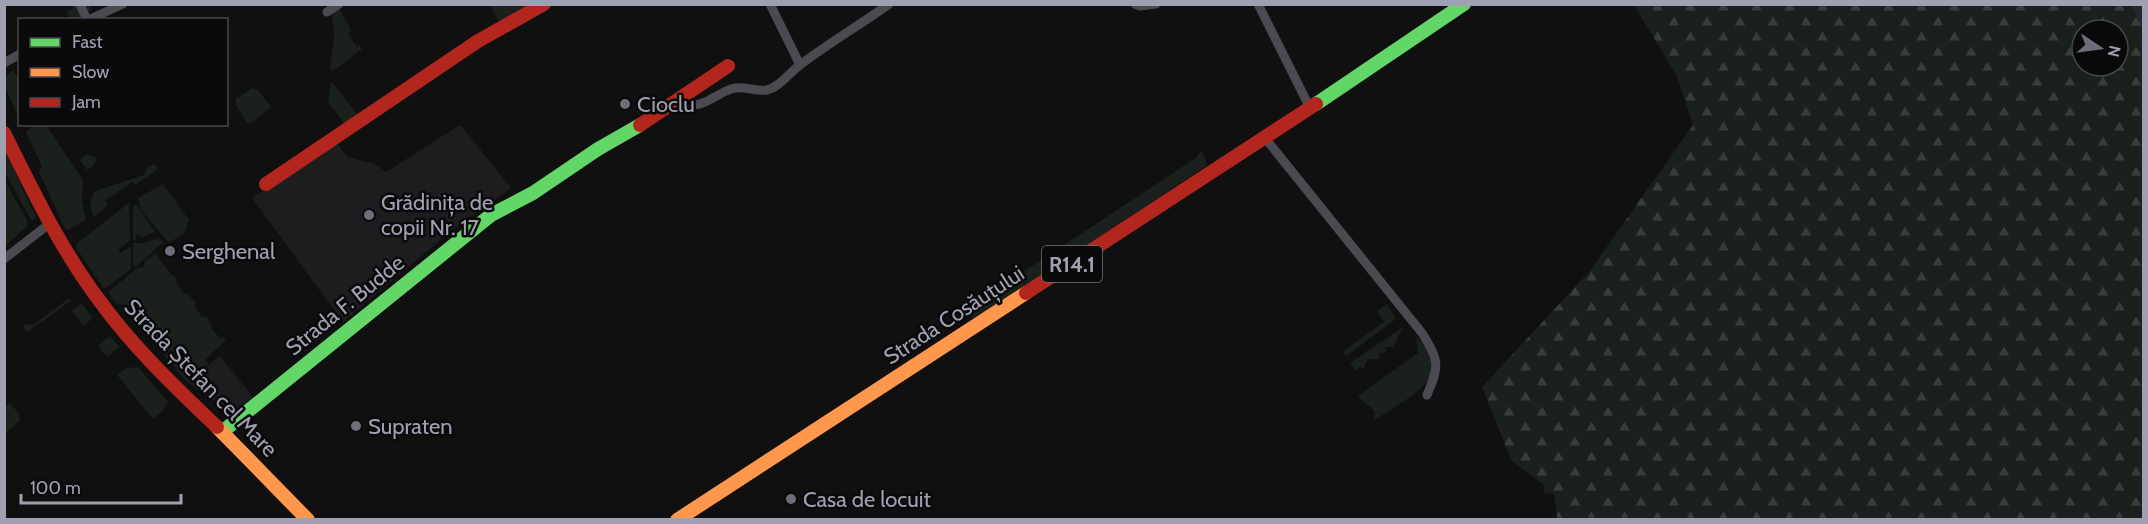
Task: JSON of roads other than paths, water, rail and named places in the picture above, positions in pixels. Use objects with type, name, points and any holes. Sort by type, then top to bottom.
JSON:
[{"type":"main road","points":[[266,184],[478,41],[544,4]]},
{"type":"main road","name":"Strada Cosăuțului","points":[[677,519],[1310,108],[1464,4]]},
{"type":"main road","name":"Strada F. Budde","points":[[222,432],[491,215],[533,193],[598,149],[624,136],[728,66]]},
{"type":"main road","name":"Strada Ștefan cel Mare","points":[[4,133],[49,224],[99,301],[166,379],[308,519]]},
{"type":"street","points":[[80,4],[87,18]]},
{"type":"street","points":[[92,18],[123,4]]},
{"type":"street","points":[[327,12],[339,4]]},
{"type":"street","points":[[770,4],[800,65]]},
{"type":"street","points":[[679,100],[688,105],[699,105],[712,100],[726,90],[739,87],[766,90],[777,85],[800,65],[889,4]]},
{"type":"street","points":[[1136,4],[1140,6],[1156,4]]},
{"type":"street","points":[[1258,4],[1310,108]]},
{"type":"street","points":[[4,63],[18,55]]},
{"type":"street","points":[[1264,138],[1422,333],[1436,357],[1436,375],[1427,395]]},
{"type":"street","points":[[4,259],[49,224]]},
{"type":"place","name":"Cioclu","points":[[625,104]]},
{"type":"place","name":"Grădinița de copii Nr. 17","points":[[369,215]]},
{"type":"place","name":"Serghenal","points":[[170,251]]},
{"type":"place","name":"Supraten","points":[[356,426]]},
{"type":"place","name":"Casa de locuit","points":[[791,499]]}]
